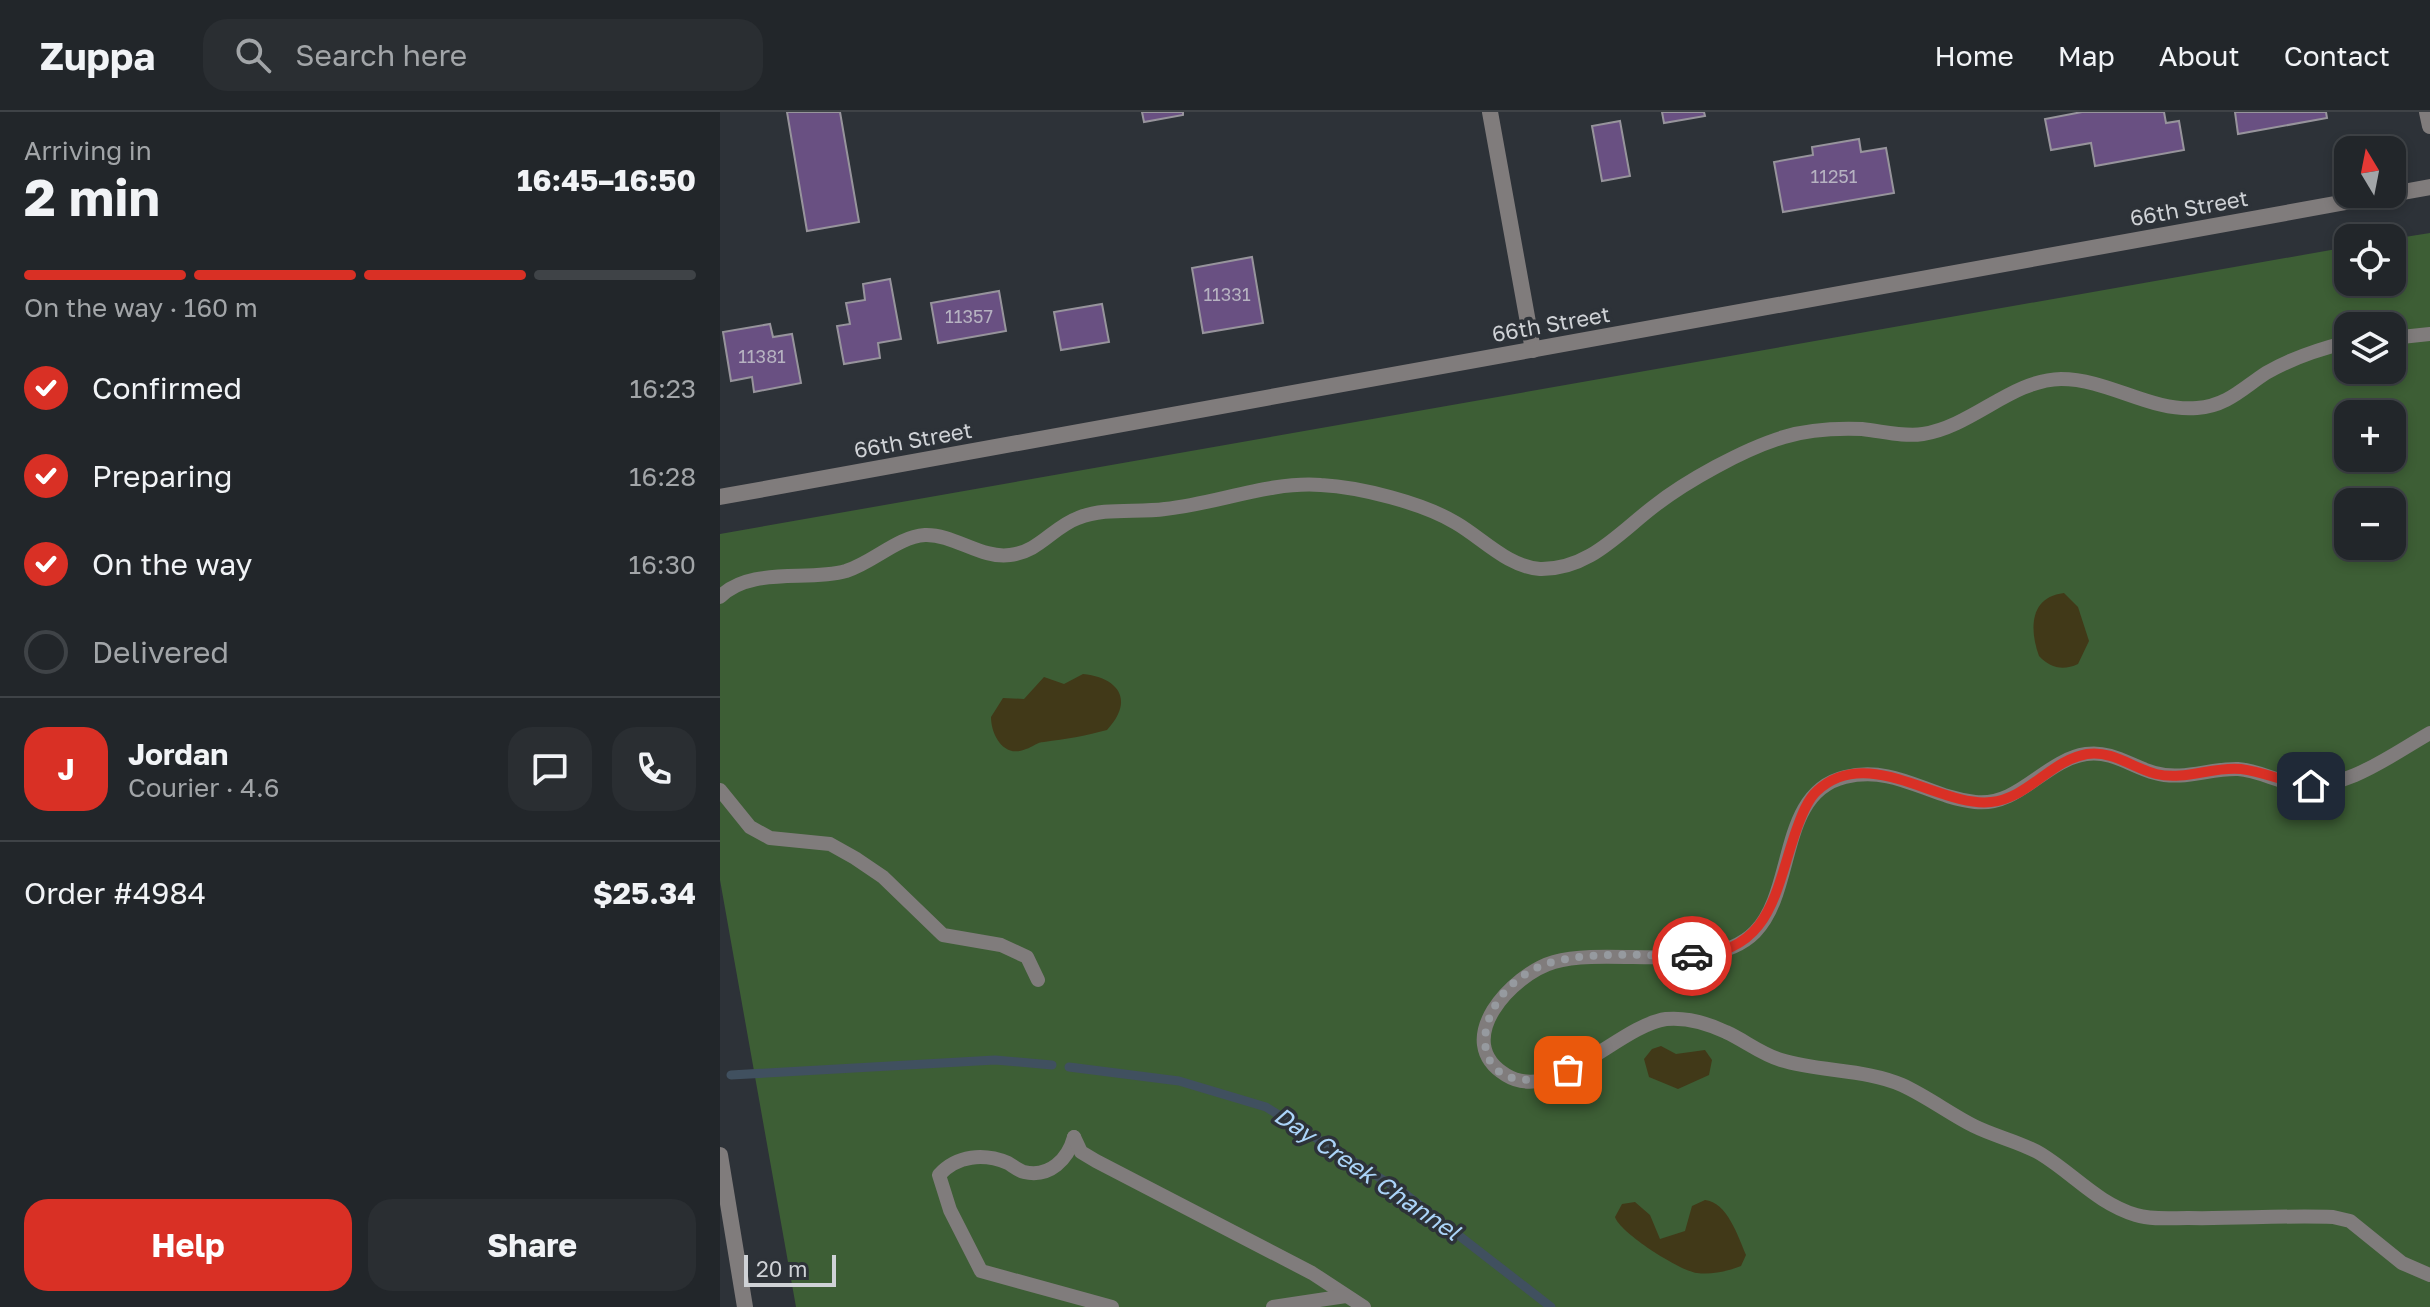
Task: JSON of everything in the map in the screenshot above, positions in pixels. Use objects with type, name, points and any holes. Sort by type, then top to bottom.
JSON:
[{"type":"street","points":[[1490,112],[1533,350]]},
{"type":"street","points":[[2427,112],[2430,126]]},
{"type":"street","name":"66th Street","points":[[2406,191],[2430,187]]},
{"type":"street","name":"66th Street","points":[[720,497],[2334,204]]},
{"type":"street","points":[[720,1155],[745,1307]]},
{"type":"lane","points":[[2406,337],[2430,334]]},
{"type":"lane","points":[[720,597],[730,587],[755,581],[847,570],[905,539],[922,535],[940,536],[1007,556],[1035,548],[1074,519],[1096,513],[1167,509],[1294,485],[1348,488],[1416,507],[1453,521],[1515,562],[1538,569],[1570,565],[1605,547],[1675,492],[1780,438],[1812,430],[1835,429],[1924,434],[1992,407],[2038,382],[2062,379],[2099,384],[2167,408],[2217,405],[2240,394],[2288,361],[2334,346]]},
{"type":"lane","points":[[2430,733],[2373,766],[2337,782],[2311,786],[2240,769],[2179,776],[2156,774],[2108,755],[2089,753],[2067,760],[2009,797],[1992,802],[1970,802],[1900,777],[1841,778],[1816,791],[1802,815],[1783,881],[1755,933],[1724,951],[1696,956],[1622,954],[1555,962],[1515,983],[1496,1002],[1483,1030],[1486,1054],[1503,1074],[1521,1081],[1541,1081],[1664,1019],[1695,1020],[1776,1059],[1895,1082],[1969,1124],[2040,1153],[2098,1200],[2141,1217],[2333,1217],[2350,1221],[2402,1263],[2430,1275]]},
{"type":"lane","points":[[720,790],[750,827],[770,838],[830,844],[883,877],[943,935],[1001,945],[1027,957],[1038,980]]},
{"type":"lane","points":[[1112,1307],[981,1271],[950,1210],[939,1175],[962,1159],[980,1156],[1007,1163],[1024,1172],[1052,1169],[1070,1153],[1074,1137],[1081,1152],[1096,1161],[1312,1273],[1364,1307]]},
{"type":"lane","points":[[1273,1307],[1346,1296]]},
{"type":"green space","points":[[2430,233],[2430,1307],[796,1307],[720,880],[720,534],[2334,249],[2334,296],[2406,296],[2406,237]]},
{"type":"sand","points":[[2064,593],[2078,607],[2089,641],[2078,664],[2062,668],[2052,666],[2039,656],[2034,625],[2035,616],[2044,601]]},
{"type":"sand","points":[[1083,674],[1106,680],[1119,693],[1120,710],[1107,730],[1042,742],[1018,751],[1011,751],[1000,744],[993,731],[991,717],[1003,698],[1024,699],[1044,677],[1064,684]]},
{"type":"sand","points":[[1661,1046],[1676,1054],[1705,1050],[1712,1060],[1709,1075],[1678,1089],[1649,1077],[1644,1059],[1652,1049]]},
{"type":"sand","points":[[1705,1200],[1720,1207],[1731,1221],[1746,1255],[1741,1266],[1714,1273],[1689,1271],[1639,1241],[1615,1217],[1622,1204],[1635,1202],[1650,1215],[1660,1239],[1685,1231],[1692,1206]]},
{"type":"building","points":[[787,112],[840,112],[859,222],[807,231]]},
{"type":"building","points":[[1142,112],[1183,112],[1183,115],[1144,122]]},
{"type":"building","points":[[1662,112],[1704,112],[1705,116],[1664,123]]},
{"type":"building","points":[[2082,112],[2164,112],[2166,123],[2179,121],[2184,150],[2095,166],[2091,143],[2051,150],[2045,119]]},
{"type":"building","points":[[2235,112],[2326,112],[2327,118],[2238,134]]},
{"type":"building","points":[[1620,121],[1630,176],[1602,181],[1592,126]]},
{"type":"building","points":[[1859,139],[1861,152],[1886,148],[1894,193],[1783,212],[1774,162],[1813,155],[1812,147]]},
{"type":"building","points":[[1252,257],[1263,323],[1203,333],[1192,268]]},
{"type":"building","points":[[890,279],[901,339],[878,343],[880,358],[844,364],[837,326],[850,324],[846,303],[865,300],[863,284]]},
{"type":"building","points":[[999,291],[1006,331],[938,343],[931,303]]},
{"type":"building","points":[[1102,304],[1109,342],[1061,350],[1054,312]]},
{"type":"building","points":[[770,324],[773,337],[792,334],[801,383],[754,392],[752,377],[731,381],[723,332]]},
{"type":"waterway","name":"Day Creek Channel","points":[[731,1075],[995,1060],[1052,1065]]},
{"type":"waterway","name":"Day Creek Channel","points":[[1069,1067],[1179,1081],[1266,1107],[1404,1193],[1551,1307]]},
{"type":"way so far","points":[[1568,1070],[1541,1081],[1521,1081],[1503,1074],[1486,1054],[1483,1030],[1496,1002],[1515,983],[1555,962],[1622,954],[1692,956]]},
{"type":"route","points":[[1692,956],[1724,951],[1755,933],[1783,881],[1792,841],[1802,815],[1816,791],[1841,778],[1866,775],[1900,777],[1970,802],[1992,802],[2009,797],[2067,760],[2089,753],[2108,755],[2156,774],[2179,776],[2240,769],[2289,784],[2311,786]]}]
